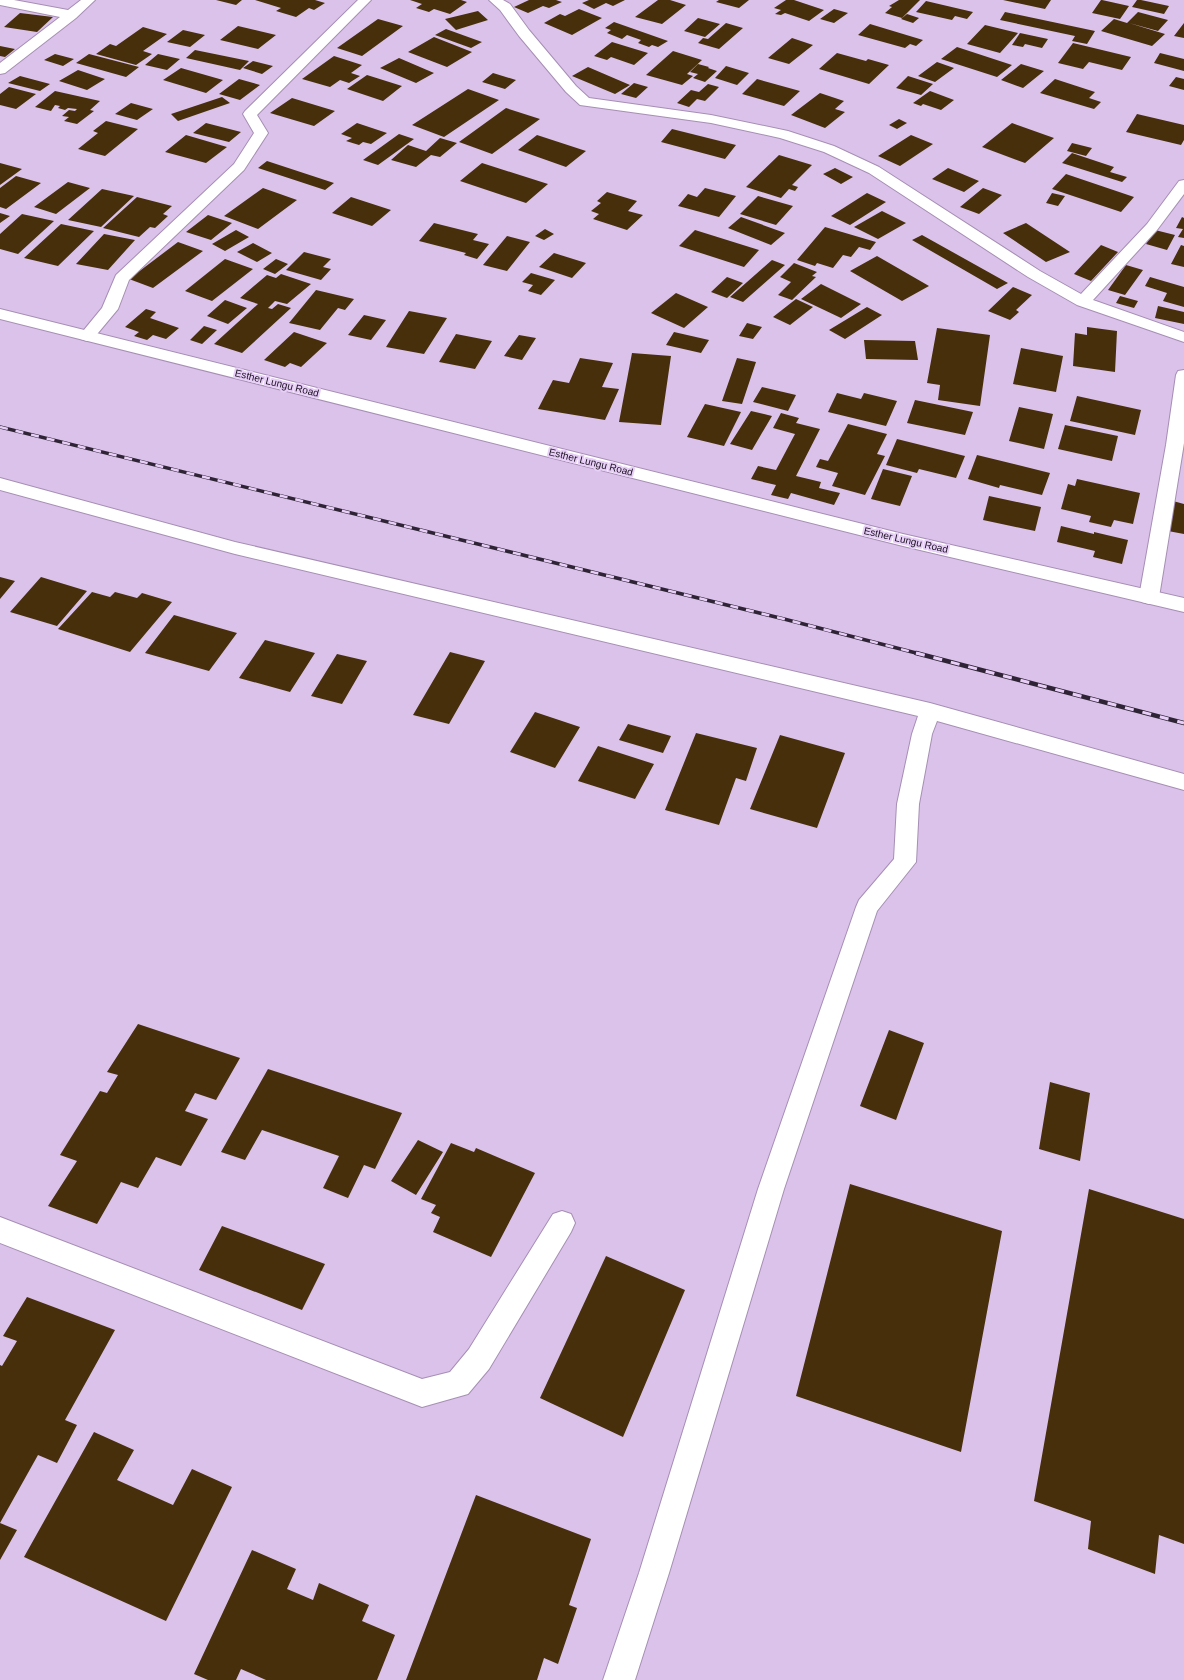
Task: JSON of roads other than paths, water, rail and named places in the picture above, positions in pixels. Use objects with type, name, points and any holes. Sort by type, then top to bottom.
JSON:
[{"type":"street","points":[[0,70],[89,0]]},
{"type":"street","points":[[87,336],[110,309],[122,278],[239,167],[261,133],[250,114],[365,0]]},
{"type":"street","points":[[495,0],[505,7],[524,33],[571,89],[585,102],[711,119],[783,134],[829,149],[874,170],[1034,274],[1083,302],[1184,338]]},
{"type":"street","points":[[0,1],[70,15]]},
{"type":"street","points":[[1083,302],[1152,227],[1184,184]]},
{"type":"street","name":"Esther Lungu Road","points":[[0,314],[903,540],[1184,605]]},
{"type":"street","points":[[1150,597],[1175,445],[1184,375]]},
{"type":"street","points":[[0,484],[243,550],[930,711],[1184,782]]},
{"type":"street","points":[[619,1680],[654,1573],[771,1189],[867,908],[905,862],[908,804],[922,734],[930,711]]},
{"type":"street","points":[[0,1230],[422,1394],[458,1384],[479,1359],[562,1223]]},
{"type":"railway","points":[[0,427],[784,619],[920,654]]},
{"type":"railway","points":[[916,653],[1184,723]]}]
